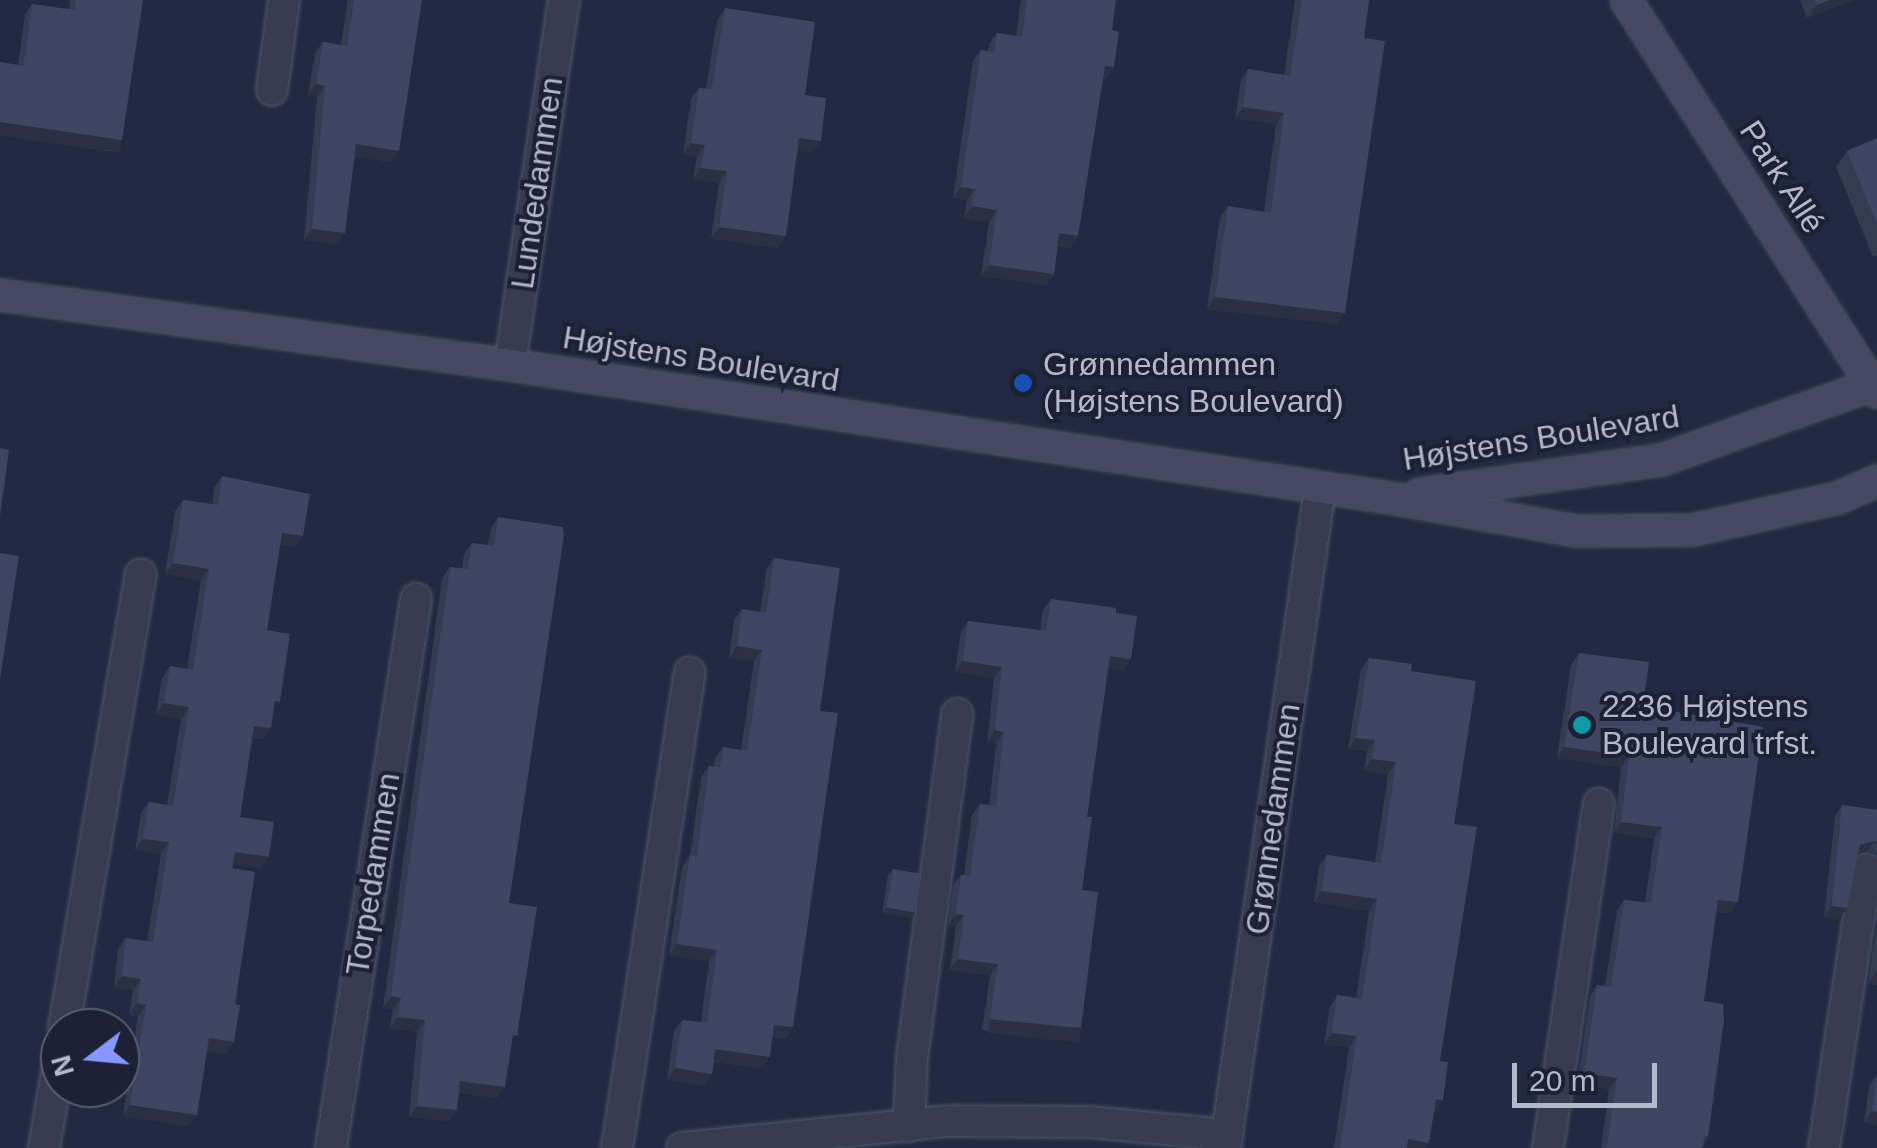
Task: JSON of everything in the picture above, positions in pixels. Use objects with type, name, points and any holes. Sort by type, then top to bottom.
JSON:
[{"type":"street","points":[[272,90],[284,0]]},
{"type":"street","name":"Lundedammen","points":[[510,365],[564,0]]},
{"type":"street","name":"Park Allé","points":[[1626,0],[1875,387]]},
{"type":"street","name":"Højstens Boulevard","points":[[0,294],[510,365],[1390,498],[1578,531],[1693,530],[1838,498],[1877,481]]},
{"type":"street","name":"Højstens Boulevard","points":[[1390,498],[1661,460],[1875,387]]},
{"type":"street","name":"Grønnedammen","points":[[1226,1141],[1320,489]]},
{"type":"street","points":[[67,1008],[141,574]]},
{"type":"street","name":"Torpedammen","points":[[331,1148],[416,599]]},
{"type":"street","points":[[617,1148],[690,672]]},
{"type":"street","points":[[909,1126],[912,1058],[957,714]]},
{"type":"street","points":[[1548,1148],[1600,804]]},
{"type":"street","points":[[1824,1148],[1866,870]]},
{"type":"street","points":[[44,1148],[51,1108]]},
{"type":"street","points":[[682,1148],[863,1140],[909,1126],[949,1120],[1090,1122],[1226,1141]]},
{"type":"building","points":[[76,0],[143,0],[122,140],[0,122],[0,62],[24,66],[32,4],[75,10]]},
{"type":"building","points":[[354,0],[422,0],[399,151],[356,144],[345,233],[312,229],[325,86],[316,84],[323,42],[347,46]]},
{"type":"building","points":[[1027,0],[1116,0],[1112,30],[1119,32],[1114,67],[1105,66],[1078,236],[1059,233],[1054,274],[989,265],[997,210],[972,206],[975,189],[961,187],[981,50],[994,52],[997,33],[1022,37]]},
{"type":"building","points":[[1302,0],[1369,0],[1364,38],[1385,41],[1345,313],[1215,297],[1228,206],[1271,213],[1284,113],[1243,107],[1248,69],[1290,76]]},
{"type":"building","points":[[725,8],[815,22],[805,95],[826,98],[821,141],[799,138],[786,236],[719,227],[727,171],[701,168],[705,145],[691,143],[699,88],[712,89]]},
{"type":"building","points":[[1877,138],[1877,224],[1847,151]]},
{"type":"building","points":[[0,448],[9,450],[0,516]]},
{"type":"building","points":[[222,476],[310,494],[303,536],[282,533],[267,630],[290,634],[280,702],[275,701],[271,728],[254,726],[240,817],[274,822],[269,857],[235,852],[232,868],[255,872],[235,1005],[240,1005],[234,1042],[209,1038],[197,1115],[140,1106],[140,1042],[146,1005],[137,1003],[141,979],[122,976],[126,938],[153,942],[169,842],[143,839],[149,802],[173,806],[189,707],[164,703],[170,666],[193,670],[209,569],[173,563],[183,500],[218,505]]},
{"type":"building","points":[[498,517],[563,527],[564,535],[509,903],[537,907],[505,1087],[460,1081],[457,1110],[417,1106],[425,1020],[398,1017],[401,998],[391,996],[450,567],[468,569],[472,543],[494,546]]},
{"type":"building","points":[[0,553],[19,556],[0,679]]},
{"type":"building","points":[[774,558],[840,568],[820,711],[838,713],[793,1027],[774,1025],[770,1057],[715,1049],[712,1074],[675,1068],[682,1020],[707,1023],[717,950],[677,944],[690,855],[697,856],[709,766],[720,767],[723,747],[747,751],[762,650],[737,646],[742,609],[766,613]]},
{"type":"building","points":[[1051,599],[1116,608],[1116,613],[1137,616],[1131,659],[1110,656],[1087,817],[1092,817],[1082,890],[1098,892],[1081,1028],[990,1019],[998,964],[958,959],[964,915],[956,914],[961,875],[970,876],[980,804],[996,806],[1004,732],[995,730],[1002,667],[963,661],[968,621],[1046,631]]},
{"type":"building","points":[[1579,653],[1649,662],[1643,706],[1763,727],[1738,902],[1718,900],[1704,1001],[1723,1004],[1724,1020],[1708,1137],[1704,1136],[1702,1148],[1607,1148],[1617,1078],[1584,1073],[1597,985],[1611,987],[1624,900],[1651,903],[1662,827],[1621,822],[1629,756],[1564,747]]},
{"type":"building","points":[[1369,658],[1412,664],[1411,671],[1476,681],[1454,824],[1477,827],[1440,1061],[1448,1062],[1443,1100],[1436,1099],[1429,1143],[1408,1139],[1407,1148],[1340,1148],[1357,1036],[1332,1033],[1337,995],[1362,999],[1377,899],[1322,891],[1327,855],[1381,863],[1396,762],[1372,759],[1375,740],[1356,738]]},
{"type":"building","points":[[1842,805],[1877,810],[1877,840],[1860,845],[1847,908],[1832,906]]},
{"type":"building","points":[[893,869],[921,874],[914,912],[886,907]]},
{"type":"building","points":[[1877,1076],[1877,1112],[1872,1111]]},
{"type":"place","name":"Grønnedammen (Højstens Boulevard)","points":[[1023,383]]},
{"type":"place","name":"2236 Højstens Boulevard trfst.","points":[[1582,725]]}]
